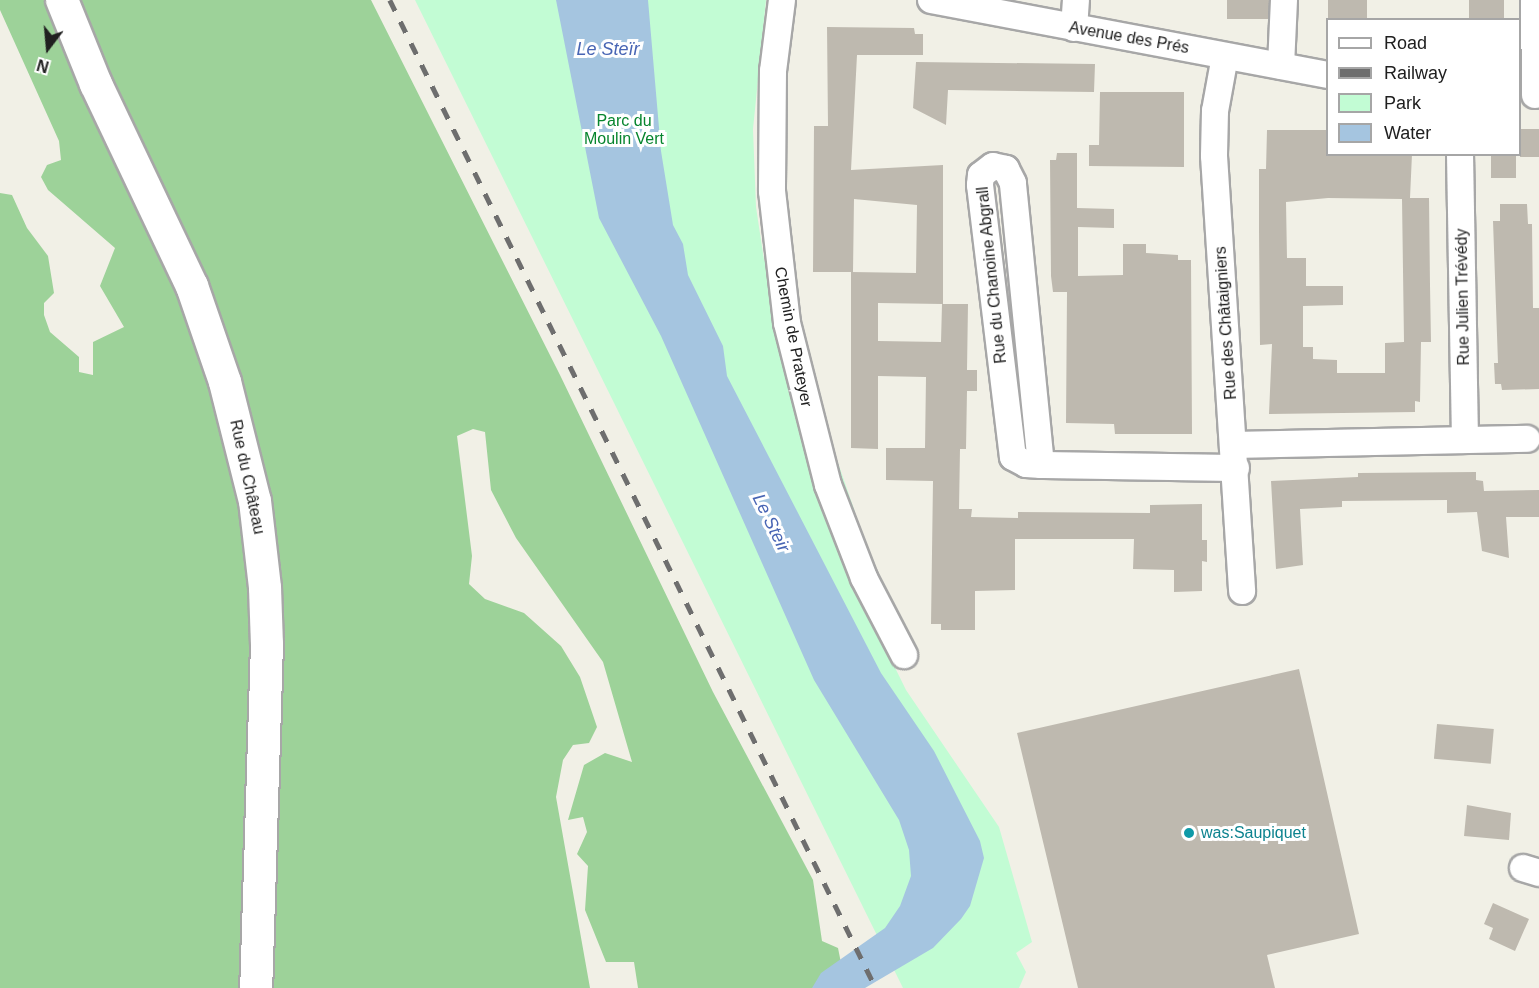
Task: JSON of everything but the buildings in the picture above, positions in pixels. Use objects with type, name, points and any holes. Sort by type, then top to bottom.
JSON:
[{"type":"street","name":"Rue du Château","points":[[62,0],[96,84],[192,286],[225,382],[255,501],[265,588],[267,644],[256,988]]},
{"type":"street","name":"Chemin de Prateyer","points":[[782,0],[773,70],[772,191],[787,323],[810,422],[836,508],[864,578],[904,655]]},
{"type":"street","name":"Avenue des Prés","points":[[931,0],[1326,75]]},
{"type":"street","points":[[1074,28],[1076,0]]},
{"type":"street","points":[[1281,66],[1284,0]]},
{"type":"street","points":[[1531,95],[1534,0]]},
{"type":"street","name":"Rue des Châtaigniers","points":[[1225,56],[1215,111],[1214,156],[1242,591]]},
{"type":"street","name":"Rue Julien Trévédy","points":[[1460,156],[1465,440]]},
{"type":"street","name":"Rue du Chanoine Abgrall","points":[[1041,465],[1014,183],[1006,169],[993,166],[981,175],[980,185],[1012,449],[1019,462],[1041,465],[1235,456]]},
{"type":"street","points":[[1235,456],[1465,440],[1527,439]]},
{"type":"green space","points":[[0,0],[371,0],[560,375],[713,692],[813,880],[822,941],[838,948],[843,973],[865,988],[638,988],[634,962],[606,962],[585,910],[588,866],[577,854],[587,832],[583,817],[568,820],[584,765],[605,753],[632,762],[603,662],[516,538],[491,490],[485,432],[473,429],[457,436],[472,556],[469,584],[485,599],[524,613],[561,646],[580,677],[597,727],[589,743],[573,745],[563,760],[556,797],[590,988],[0,988],[0,193],[12,195],[27,228],[48,256],[54,293],[44,303],[44,315],[50,332],[79,357],[79,372],[93,375],[93,342],[124,327],[100,286],[115,248],[48,190],[41,177],[47,165],[61,160],[59,141],[0,10]]},
{"type":"green space","name":"Parc du Moulin Vert","points":[[415,0],[766,0],[753,129],[756,207],[764,260],[790,288],[801,356],[855,512],[853,582],[906,690],[999,827],[1032,942],[1016,953],[1026,972],[1019,988],[903,988]]},
{"type":"water","name":"Le Steïr","points":[[556,0],[648,0],[661,151],[673,225],[683,244],[688,275],[723,346],[727,376],[881,673],[934,751],[980,841],[984,858],[970,906],[961,919],[933,948],[865,988],[812,988],[821,973],[885,928],[900,906],[911,876],[909,850],[899,820],[814,680],[661,336],[599,218]]},
{"type":"railway","points":[[390,0],[876,988]]},
{"type":"place","name":"was:Saupiquet","points":[[1189,833]]},
{"type":"water label","name":"Le Steir","points":[[771,523]]}]
